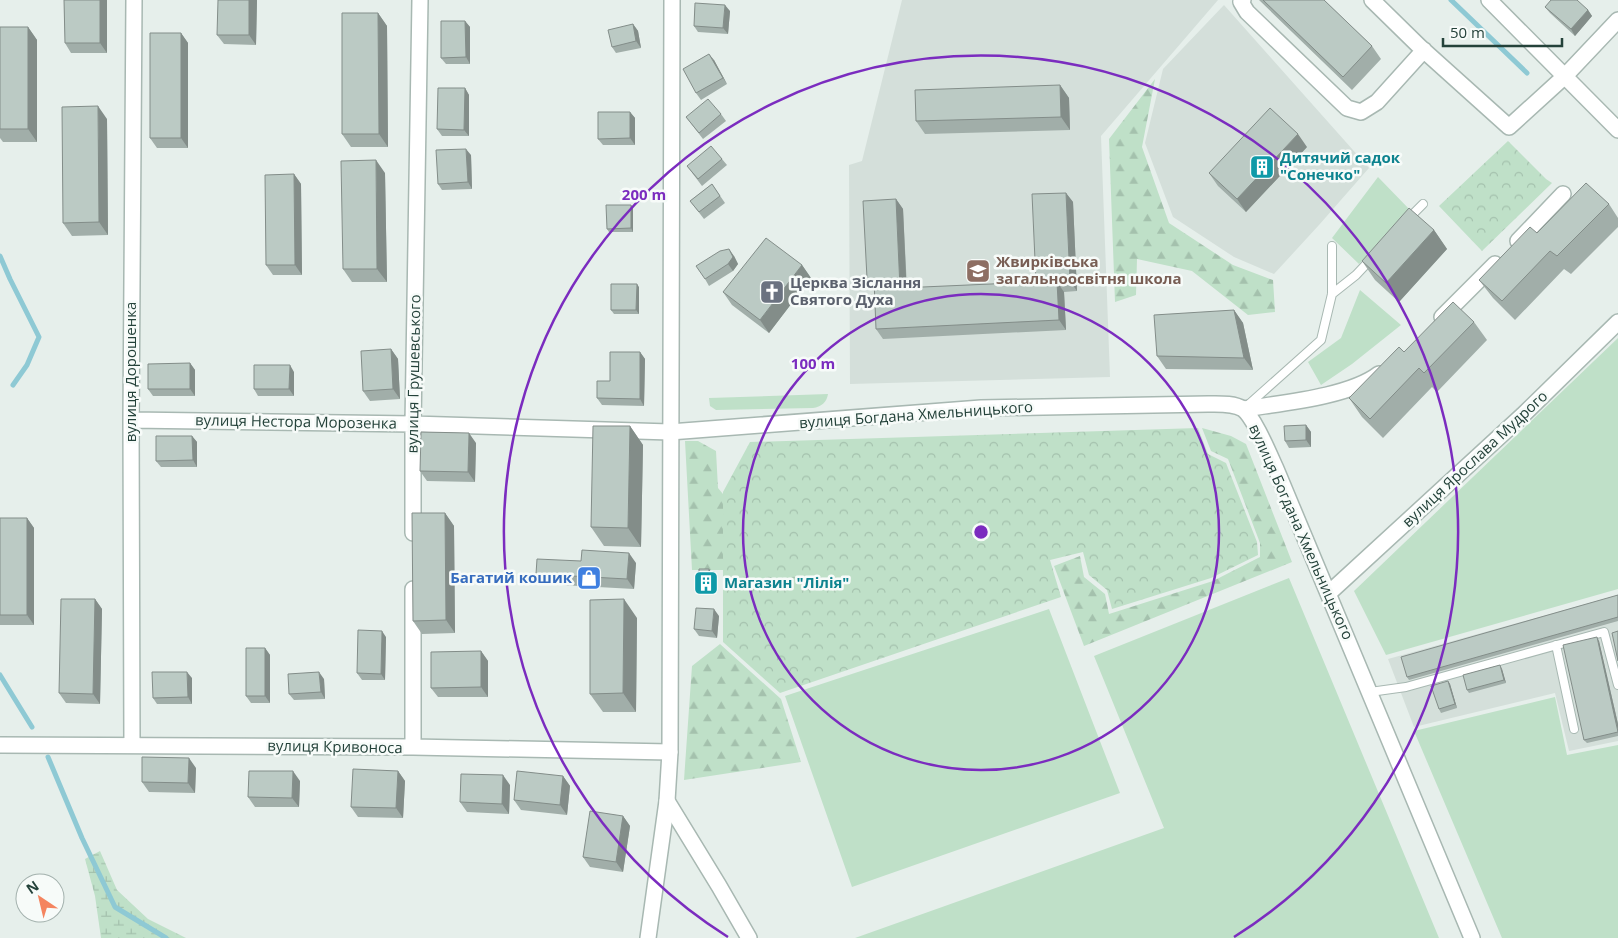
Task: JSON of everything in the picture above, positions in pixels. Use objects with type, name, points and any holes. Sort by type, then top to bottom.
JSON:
[{"type":"street","name":"вулиця Дорошенка","points":[[132,745],[130,420],[134,0]]},
{"type":"street","name":"вулиця Грушевського","points":[[413,551],[413,424],[420,0]]},
{"type":"street","points":[[648,938],[668,801],[670,752],[672,0]]},
{"type":"street","points":[[1243,0],[1241,2],[1247,12],[1347,108],[1360,112],[1377,102],[1424,50]]},
{"type":"street","points":[[1372,0],[1509,127],[1565,76],[1618,20]]},
{"type":"street","points":[[1489,0],[1618,130]]},
{"type":"street","points":[[1432,327],[1563,194]]},
{"type":"street","name":"вулиця Ярослава Мудрого","points":[[1329,593],[1523,415],[1618,322]]},
{"type":"street","points":[[1244,409],[1331,394],[1368,382],[1390,366]]},
{"type":"street","name":"вулиця Богдана Хмельницького","points":[[670,432],[981,408],[1229,404],[1244,409],[1257,428],[1329,593],[1472,938]]},
{"type":"street","name":"вулиця Нестора Морозенка","points":[[130,420],[413,424],[670,432]]},
{"type":"street","points":[[413,571],[413,747]]},
{"type":"street","name":"вулиця Кривоноса","points":[[0,744],[413,747],[670,752]]},
{"type":"street","points":[[668,801],[749,938]]},
{"type":"lane","points":[[1403,225],[1423,204]]},
{"type":"lane","points":[[1244,409],[1321,340],[1332,294],[1332,246]]},
{"type":"lane","points":[[1332,294],[1356,275],[1376,254]]},
{"type":"lane","points":[[1370,692],[1406,687],[1604,632],[1618,685]]},
{"type":"lane","points":[[1556,645],[1574,729]]},
{"type":"shaded area","name":"Жвирківська загальноосвітня школа","points":[[902,0],[1218,0],[1101,136],[1110,377],[850,384],[849,165],[862,161]]},
{"type":"shaded area","points":[[1224,5],[1369,168],[1274,274],[1234,257],[1173,217],[1145,143],[1163,69]]},
{"type":"shaded area","points":[[1618,595],[1618,741],[1569,751],[1555,693],[1414,727],[1388,659]]},
{"type":"green space","points":[[1155,79],[1142,147],[1169,223],[1233,265],[1273,280],[1275,312],[1248,315],[1192,271],[1137,259],[1136,295],[1115,302],[1109,139]]},
{"type":"green space","points":[[1508,141],[1552,183],[1482,251],[1439,206]]},
{"type":"green space","points":[[1378,177],[1411,211],[1359,264],[1332,238]]},
{"type":"green space","points":[[1360,290],[1401,325],[1352,364],[1321,385],[1308,362],[1341,338]]},
{"type":"green space","points":[[1618,338],[1618,589],[1386,655],[1354,591]]},
{"type":"green space","points":[[828,394],[823,404],[813,408],[716,410],[710,406],[709,398]]},
{"type":"green space","points":[[1198,428],[1208,454],[1226,463],[1257,542],[1258,555],[1211,578],[1112,609],[1107,590],[1089,575],[1083,552],[1050,560],[1061,597],[780,693],[723,642],[723,492],[750,442]]},
{"type":"green space","points":[[1202,428],[1231,436],[1246,444],[1292,562],[1084,646],[1054,566],[1080,556],[1084,577],[1105,594],[1109,614],[1213,581],[1260,557],[1260,543],[1228,459],[1211,451]]},
{"type":"green space","points":[[685,441],[698,441],[716,451],[718,488],[728,500],[728,570],[692,570]]},
{"type":"green space","points":[[1289,578],[1439,938],[855,938],[1164,828],[1094,656]]},
{"type":"green space","points":[[1049,609],[1120,793],[852,887],[785,696]]},
{"type":"green space","points":[[720,644],[781,699],[801,762],[684,780],[692,666]]},
{"type":"green space","points":[[1555,697],[1567,755],[1618,745],[1618,938],[1502,938],[1414,731]]},
{"type":"green space","points":[[100,851],[117,890],[148,919],[186,938],[101,938],[95,896],[85,859]]},
{"type":"building","points":[[64,0],[100,0],[100,43],[65,43]]},
{"type":"building","points":[[218,0],[249,0],[249,35],[217,35]]},
{"type":"building","points":[[1263,0],[1324,0],[1372,46],[1343,77]]},
{"type":"building","points":[[1551,0],[1577,0],[1588,10],[1571,29],[1545,7]]},
{"type":"building","points":[[695,3],[725,5],[723,28],[694,26]]},
{"type":"building","points":[[342,13],[378,13],[379,134],[342,134]]},
{"type":"building","points":[[441,21],[465,21],[466,57],[441,58]]},
{"type":"building","points":[[633,24],[636,41],[612,47],[608,30]]},
{"type":"building","points":[[0,27],[28,27],[28,129],[0,129]]},
{"type":"building","points":[[150,33],[181,33],[181,138],[150,138]]},
{"type":"building","points":[[709,54],[723,78],[696,93],[683,69]]},
{"type":"building","points":[[1060,85],[1061,117],[916,121],[915,90]]},
{"type":"building","points":[[438,88],[465,88],[464,130],[437,129]]},
{"type":"building","points":[[708,99],[721,114],[699,133],[686,117]]},
{"type":"building","points":[[98,106],[99,222],[63,223],[62,107]]},
{"type":"building","points":[[1270,108],[1298,134],[1237,199],[1209,173]]},
{"type":"building","points":[[598,112],[630,112],[630,138],[598,139]]},
{"type":"building","points":[[711,146],[722,159],[698,179],[687,166]]},
{"type":"building","points":[[466,149],[468,182],[438,184],[436,150]]},
{"type":"building","points":[[376,160],[377,269],[343,269],[341,161]]},
{"type":"building","points":[[294,174],[295,265],[266,265],[265,175]]},
{"type":"building","points":[[1586,183],[1609,204],[1557,256],[1550,251],[1502,301],[1479,280],[1530,227],[1537,233]]},
{"type":"building","points":[[712,184],[720,196],[699,212],[690,201]]},
{"type":"building","points":[[1066,193],[1070,281],[1057,282],[1059,320],[876,329],[874,280],[867,278],[863,201],[896,199],[900,288],[1036,282],[1032,194]]},
{"type":"building","points":[[606,205],[631,205],[631,228],[607,229]]},
{"type":"building","points":[[1409,208],[1434,230],[1386,283],[1362,261]]},
{"type":"building","name":"Церква Зіслання Святого Духа","points":[[766,238],[802,265],[760,320],[723,292]]},
{"type":"building","points":[[729,249],[733,257],[728,264],[705,279],[696,266],[720,251]]},
{"type":"building","points":[[611,284],[637,284],[636,310],[611,310]]},
{"type":"building","points":[[1453,302],[1474,322],[1424,373],[1419,368],[1370,419],[1349,398],[1399,347],[1404,352]]},
{"type":"building","points":[[1234,310],[1244,358],[1157,356],[1154,315]]},
{"type":"building","points":[[391,349],[393,389],[363,391],[361,351]]},
{"type":"building","points":[[610,352],[640,352],[640,399],[597,398],[597,381],[610,381]]},
{"type":"building","points":[[190,363],[190,389],[148,389],[148,364]]},
{"type":"building","points":[[254,365],[290,365],[289,389],[254,389]]},
{"type":"building","points":[[1306,425],[1306,440],[1285,441],[1284,426]]},
{"type":"building","points":[[593,426],[630,426],[628,528],[591,527]]},
{"type":"building","points":[[421,432],[469,433],[468,472],[420,471]]},
{"type":"building","points":[[156,436],[192,436],[193,460],[156,461]]},
{"type":"building","points":[[412,513],[445,513],[446,620],[413,621]]},
{"type":"building","points":[[0,518],[27,518],[27,615],[0,615]]},
{"type":"building","points":[[582,550],[629,553],[627,579],[536,574],[537,559],[581,561]]},
{"type":"building","name":"Магазин \"Лілія\"","points":[[699,569],[709,569],[709,590],[699,590]]},
{"type":"building","points":[[1618,595],[1618,617],[1407,677],[1401,657]]},
{"type":"building","points":[[61,599],[95,599],[93,694],[59,693]]},
{"type":"building","points":[[624,599],[623,693],[590,694],[590,600]]},
{"type":"building","points":[[696,608],[714,609],[712,631],[694,629]]},
{"type":"building","points":[[358,630],[382,631],[381,674],[357,673]]},
{"type":"building","points":[[1618,631],[1618,661],[1612,633]]},
{"type":"building","points":[[1597,637],[1618,732],[1584,740],[1563,645]]},
{"type":"building","points":[[246,648],[265,648],[265,696],[246,696]]},
{"type":"building","points":[[481,651],[481,687],[431,688],[431,652]]},
{"type":"building","points":[[1500,665],[1504,680],[1467,690],[1463,675]]},
{"type":"building","points":[[152,672],[187,672],[188,697],[153,698]]},
{"type":"building","points":[[319,672],[321,692],[289,694],[288,674]]},
{"type":"building","points":[[1448,681],[1455,704],[1439,709],[1431,686]]},
{"type":"building","points":[[142,757],[189,758],[188,783],[142,782]]},
{"type":"building","points":[[353,769],[398,771],[396,808],[351,807]]},
{"type":"building","points":[[249,771],[293,771],[292,798],[248,797]]},
{"type":"building","points":[[517,771],[563,776],[560,805],[514,800]]},
{"type":"building","points":[[461,774],[503,775],[502,804],[460,802]]},
{"type":"building","points":[[590,811],[623,816],[616,862],[583,857]]},
{"type":"waterway","points":[[1451,0],[1527,73]]},
{"type":"waterway","points":[[0,256],[39,337],[27,365],[13,385]]},
{"type":"waterway","points":[[0,675],[32,727]]},
{"type":"waterway","points":[[48,757],[82,838],[115,907],[166,938]]},
{"type":"place","name":"Дитячий садок \"Сонечко\"","points":[[1262,167]]},
{"type":"place","name":"Жвирківська загальноосвітня школа","points":[[978,271]]},
{"type":"place","name":"Церква Зіслання Святого Духа","points":[[772,292]]},
{"type":"place","name":"Багатий кошик","points":[[589,578]]},
{"type":"place","name":"Магазин \"Лілія\"","points":[[706,583]]}]
